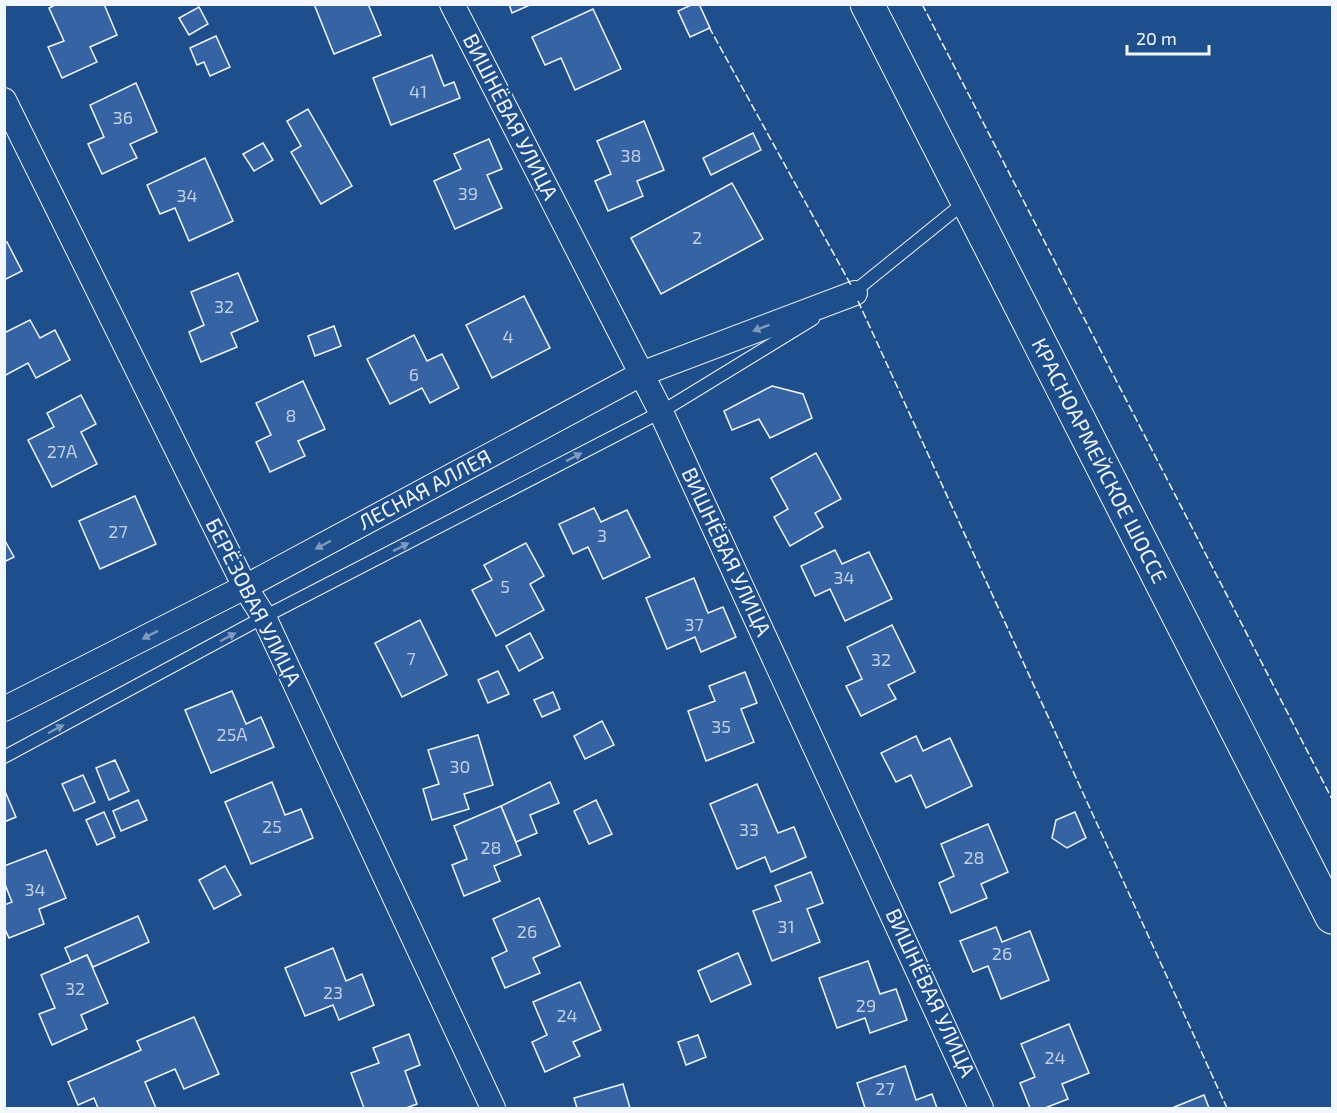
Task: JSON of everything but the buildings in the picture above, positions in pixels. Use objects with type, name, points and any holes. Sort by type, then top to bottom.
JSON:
[{"type":"main road","name":"КРАСНОАРМЕЙСКОЕ ШОССЕ","points":[[867,4],[1332,917]]},
{"type":"street","name":"ВИШНЁВАЯ УЛИЦА","points":[[452,4],[661,412],[981,1108]]},
{"type":"street","name":"БЕРЁЗОВАЯ УЛИЦА","points":[[4,100],[245,587],[264,617],[493,1108]]},
{"type":"street","name":"ЛЕСНАЯ АЛЛЕЯ","points":[[4,709],[245,587],[641,374],[855,293]]},
{"type":"lane","points":[[4,757],[264,617],[661,412],[855,293],[966,201]]},
{"type":"fence","points":[[922,4],[1332,799]]},
{"type":"fence","points":[[709,27],[852,287]]},
{"type":"fence","points":[[858,301],[1227,1108]]}]
